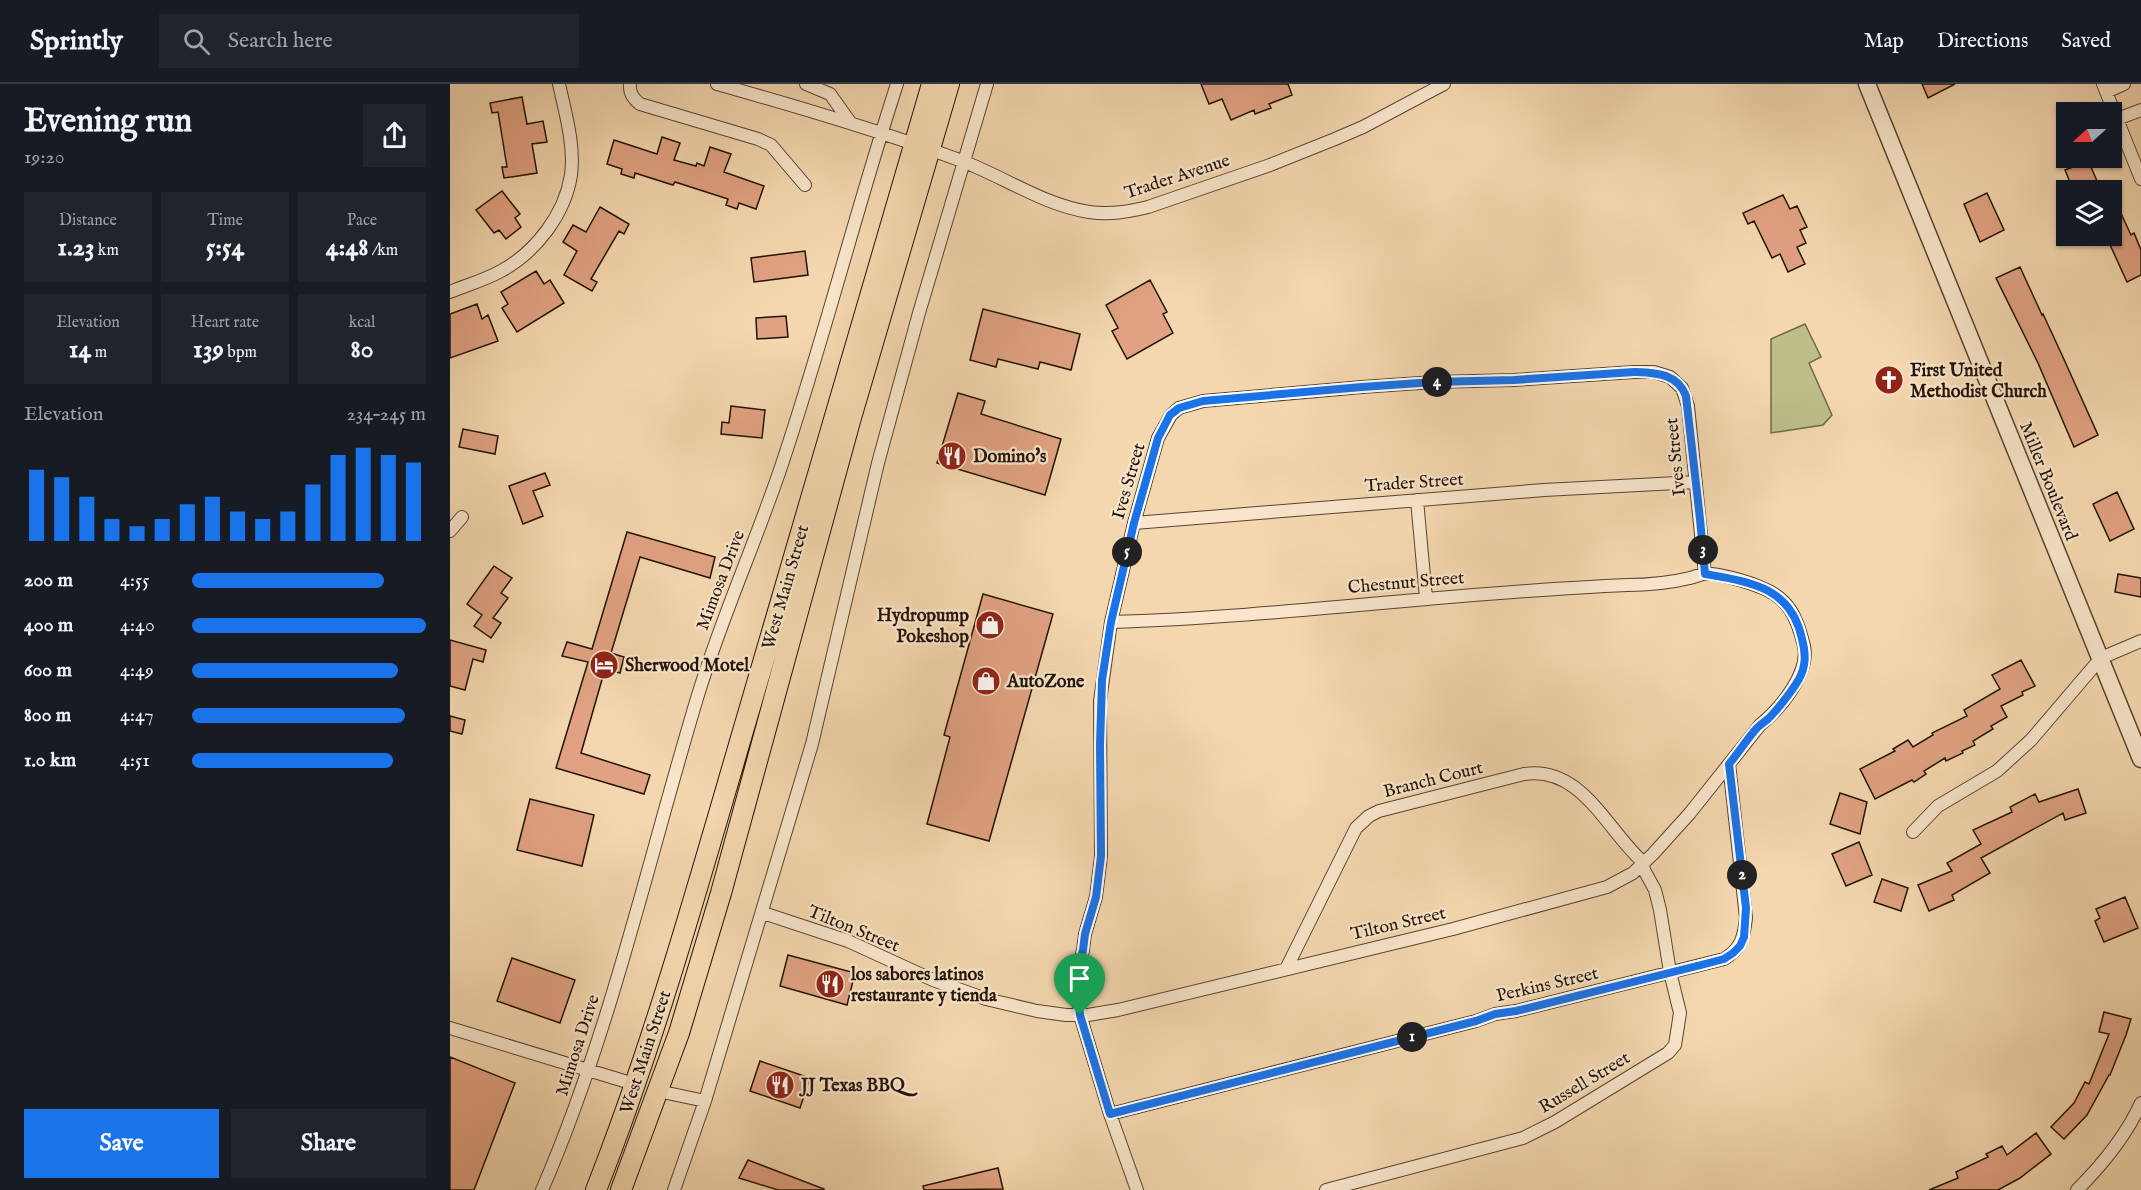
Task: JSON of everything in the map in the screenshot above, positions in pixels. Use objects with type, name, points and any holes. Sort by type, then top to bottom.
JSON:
[{"type":"main road","name":"West Main Street","points":[[621,1190],[679,1033],[721,893],[850,422],[922,147],[932,84]]},
{"type":"main road","name":"West Main Street","points":[[596,1190],[657,1018],[922,147],[949,84]]},
{"type":"main road","points":[[634,1084],[658,1091]]},
{"type":"street","points":[[450,292],[502,271],[529,250],[550,228],[563,203],[572,174],[570,143],[559,84]]},
{"type":"street","points":[[630,84],[629,89],[633,99],[640,104],[758,139],[771,145],[805,185]]},
{"type":"street","name":"Trader Avenue","points":[[717,84],[850,122],[922,147],[964,162],[1049,200],[1088,212],[1110,214],[1148,207],[1270,165],[1363,127],[1444,84]]},
{"type":"street","points":[[806,84],[830,94],[850,122]]},
{"type":"street","name":"Mimosa Drive","points":[[542,1190],[563,1142],[588,1070],[720,628],[782,466],[897,84]]},
{"type":"street","points":[[674,1190],[705,1101],[812,744],[881,452],[919,312],[987,84]]},
{"type":"street","name":"Miller Boulevard","points":[[1867,84],[2141,759]]},
{"type":"street","points":[[2110,102],[2104,88],[2124,84]]},
{"type":"street","points":[[2122,117],[2141,110]]},
{"type":"street","points":[[2122,132],[2141,179]]},
{"type":"street","name":"Ives Street","points":[[1110,1114],[1080,1015],[1076,978],[1085,934],[1096,897],[1101,856],[1100,701],[1111,622],[1134,523],[1158,438],[1170,415],[1179,408],[1203,401],[1362,387],[1634,372],[1663,374],[1677,381],[1686,396],[1705,574]]},
{"type":"street","name":"Trader Street","points":[[1134,523],[1417,500],[1696,482]]},
{"type":"street","points":[[1417,500],[1426,598]]},
{"type":"street","points":[[450,531],[462,517]]},
{"type":"street","name":"Tilton Street","points":[[763,913],[848,942],[968,994],[1037,1011],[1080,1015],[1118,1010],[1475,923],[1607,887],[1633,873],[1690,813],[1800,677],[1806,655],[1797,619],[1784,602],[1760,586],[1705,574]]},
{"type":"street","name":"Chestnut Street","points":[[1111,622],[1229,616],[1426,598],[1644,585],[1705,574]]},
{"type":"street","points":[[1913,832],[1938,806],[1997,771],[2014,756],[2038,732],[2101,658],[2141,641]]},
{"type":"street","name":"Perkins Street","points":[[1110,1114],[1476,1021],[1495,1014],[1516,1011],[1724,959],[1740,946],[1744,937],[1746,908],[1729,764]]},
{"type":"street","name":"Branch Court","points":[[1286,969],[1356,828],[1369,816],[1391,808],[1524,774],[1546,773],[1568,781],[1595,808],[1635,856],[1644,863]]},
{"type":"street","name":"Russell Street","points":[[1326,1190],[1523,1137],[1555,1122],[1668,1053],[1675,1045],[1680,1013],[1670,972],[1660,910],[1655,890],[1643,868],[1644,863]]},
{"type":"street","points":[[450,1028],[634,1084]]},
{"type":"street","points":[[658,1091],[705,1101]]},
{"type":"street","points":[[2077,1190],[2095,1172],[2119,1141],[2141,1103]]},
{"type":"street","points":[[1110,1114],[1137,1190]]},
{"type":"green space","points":[[1805,324],[1821,357],[1809,363],[1832,415],[1823,425],[1771,433],[1771,339]]},
{"type":"building","points":[[1201,84],[1288,84],[1292,95],[1269,104],[1271,108],[1255,114],[1254,110],[1231,120],[1222,99],[1209,104]]},
{"type":"building","points":[[1922,84],[1955,84],[1928,98]]},
{"type":"building","points":[[522,97],[527,124],[543,121],[547,142],[532,144],[537,173],[504,178],[502,167],[507,167],[498,112],[492,113],[490,103]]},
{"type":"building","points":[[662,137],[680,143],[674,160],[696,166],[697,163],[704,166],[710,147],[731,154],[724,172],[764,186],[756,209],[739,203],[737,209],[726,205],[728,199],[675,182],[673,185],[635,173],[634,178],[621,174],[622,169],[607,164],[614,140],[657,154]]},
{"type":"building","points":[[2091,168],[2097,180],[2069,180],[2065,170]]},
{"type":"building","points":[[502,191],[520,214],[515,218],[521,227],[506,239],[499,230],[494,233],[476,210]]},
{"type":"building","points":[[1987,193],[2004,230],[1980,242],[1964,204]]},
{"type":"building","points":[[1783,195],[1790,209],[1797,206],[1807,227],[1800,230],[1806,243],[1797,247],[1805,264],[1788,272],[1780,254],[1772,258],[1754,221],[1748,224],[1743,213]]},
{"type":"building","points":[[600,207],[629,224],[624,234],[619,231],[591,279],[597,282],[592,291],[564,275],[577,251],[563,242],[573,225],[586,232]]},
{"type":"building","points":[[2122,216],[2131,235],[2134,233],[2141,250],[2141,275],[2127,282],[2111,246],[2122,246]]},
{"type":"building","points":[[805,251],[808,275],[754,282],[751,258]]},
{"type":"building","points":[[2020,267],[2098,435],[2074,447],[2038,363],[1996,278]]},
{"type":"building","points":[[536,271],[544,284],[550,280],[564,303],[517,332],[502,308],[508,304],[501,292]]},
{"type":"building","points":[[1150,280],[1167,312],[1163,314],[1173,333],[1127,359],[1112,331],[1118,328],[1106,305]]},
{"type":"building","points":[[477,304],[482,319],[488,315],[498,341],[450,358],[450,314]]},
{"type":"building","points":[[983,309],[1080,334],[1071,370],[1040,362],[1038,369],[998,359],[996,367],[970,360]]},
{"type":"building","points":[[786,316],[788,337],[757,339],[756,318]]},
{"type":"building","points":[[958,393],[985,401],[981,414],[1061,439],[1045,495],[937,463]]},
{"type":"building","points":[[731,406],[765,410],[762,438],[721,434],[722,422],[729,423]]},
{"type":"building","points":[[463,429],[498,436],[495,454],[459,447]]},
{"type":"building","points":[[545,473],[550,485],[533,491],[543,516],[523,524],[509,486]]},
{"type":"building","points":[[2117,492],[2134,529],[2110,541],[2093,504]]},
{"type":"building","name":"Sherwood Motel","points":[[627,532],[715,557],[710,578],[640,557],[611,653],[624,657],[620,673],[605,669],[581,753],[650,775],[644,794],[556,768],[588,662],[562,656],[567,642],[592,649]]},
{"type":"building","points":[[494,566],[512,578],[501,593],[508,598],[493,618],[501,623],[491,638],[474,626],[482,615],[467,604]]},
{"type":"building","points":[[2118,574],[2141,578],[2141,597],[2115,592]]},
{"type":"building","points":[[983,594],[1053,614],[989,841],[927,824],[950,737],[944,735]]},
{"type":"building","points":[[450,640],[486,650],[483,662],[473,659],[465,690],[450,686]]},
{"type":"building","points":[[2021,660],[2035,686],[2001,706],[2007,717],[1991,726],[1993,729],[1973,741],[1975,745],[1962,751],[1963,753],[1946,761],[1945,758],[1924,771],[1926,774],[1914,782],[1912,780],[1875,799],[1860,769],[1895,751],[1893,749],[1908,740],[1913,747],[1933,735],[1932,733],[1967,716],[1964,710],[2000,689],[1992,675]]},
{"type":"building","points":[[450,716],[465,720],[462,734],[450,731]]},
{"type":"building","points":[[2078,789],[2086,813],[2065,820],[2063,813],[1981,858],[1990,873],[1952,895],[1954,900],[1929,911],[1918,885],[1952,871],[1947,863],[1981,844],[1973,830],[2012,812],[2010,807],[2035,794],[2039,802]]},
{"type":"building","points":[[1840,793],[1867,802],[1860,834],[1830,824]]},
{"type":"building","points":[[530,799],[594,815],[582,866],[517,850]]},
{"type":"building","points":[[1859,842],[1872,875],[1846,886],[1832,854]]},
{"type":"building","points":[[1882,879],[1908,888],[1901,911],[1874,902]]},
{"type":"building","points":[[2125,897],[2138,928],[2104,942],[2095,921],[2100,918],[2096,909]]},
{"type":"building","points":[[788,955],[855,973],[847,1005],[780,986]]},
{"type":"building","points":[[512,958],[575,980],[560,1023],[497,1001]]},
{"type":"building","points":[[2104,1012],[2131,1019],[2126,1035],[2110,1075],[2087,1115],[2064,1139],[2051,1127],[2074,1103],[2085,1082],[2089,1084],[2109,1034],[2099,1032]]},
{"type":"building","points":[[450,1057],[515,1083],[474,1190],[450,1190]]},
{"type":"building","name":"JJ Texas BBQ","points":[[760,1061],[810,1078],[800,1108],[750,1091]]},
{"type":"building","points":[[2036,1133],[2051,1154],[2020,1178],[1998,1190],[1929,1190],[1958,1178],[1956,1172],[1988,1157],[1986,1154],[2002,1146],[2007,1155]]},
{"type":"building","points":[[748,1160],[824,1190],[778,1190],[739,1178]]},
{"type":"building","points":[[998,1168],[1003,1189],[924,1190],[923,1186]]},
{"type":"place","name":"First United Methodist Church","points":[[1889,380]]},
{"type":"place","name":"Domino's","points":[[952,456]]},
{"type":"place","name":"Hydropump Pokeshop","points":[[990,625]]},
{"type":"place","name":"Sherwood Motel","points":[[604,665]]},
{"type":"place","name":"AutoZone","points":[[986,681]]},
{"type":"place","name":"los sabores latinos restaurante y tienda","points":[[830,984]]},
{"type":"place","name":"JJ Texas BBQ","points":[[780,1085]]},
{"type":"route","points":[[1634,372],[1654,372],[1677,381],[1686,396],[1688,406],[1705,574],[1760,586],[1775,594],[1797,619],[1806,655],[1800,677],[1794,686],[1729,764],[1746,908],[1744,937],[1740,946],[1724,959],[1516,1011],[1495,1014],[1476,1021],[1110,1114],[1080,1015],[1076,978],[1085,934],[1096,897],[1101,856],[1100,701],[1107,640],[1134,523],[1158,438],[1170,415],[1179,408],[1203,401],[1434,382],[1514,380],[1634,372]]}]
